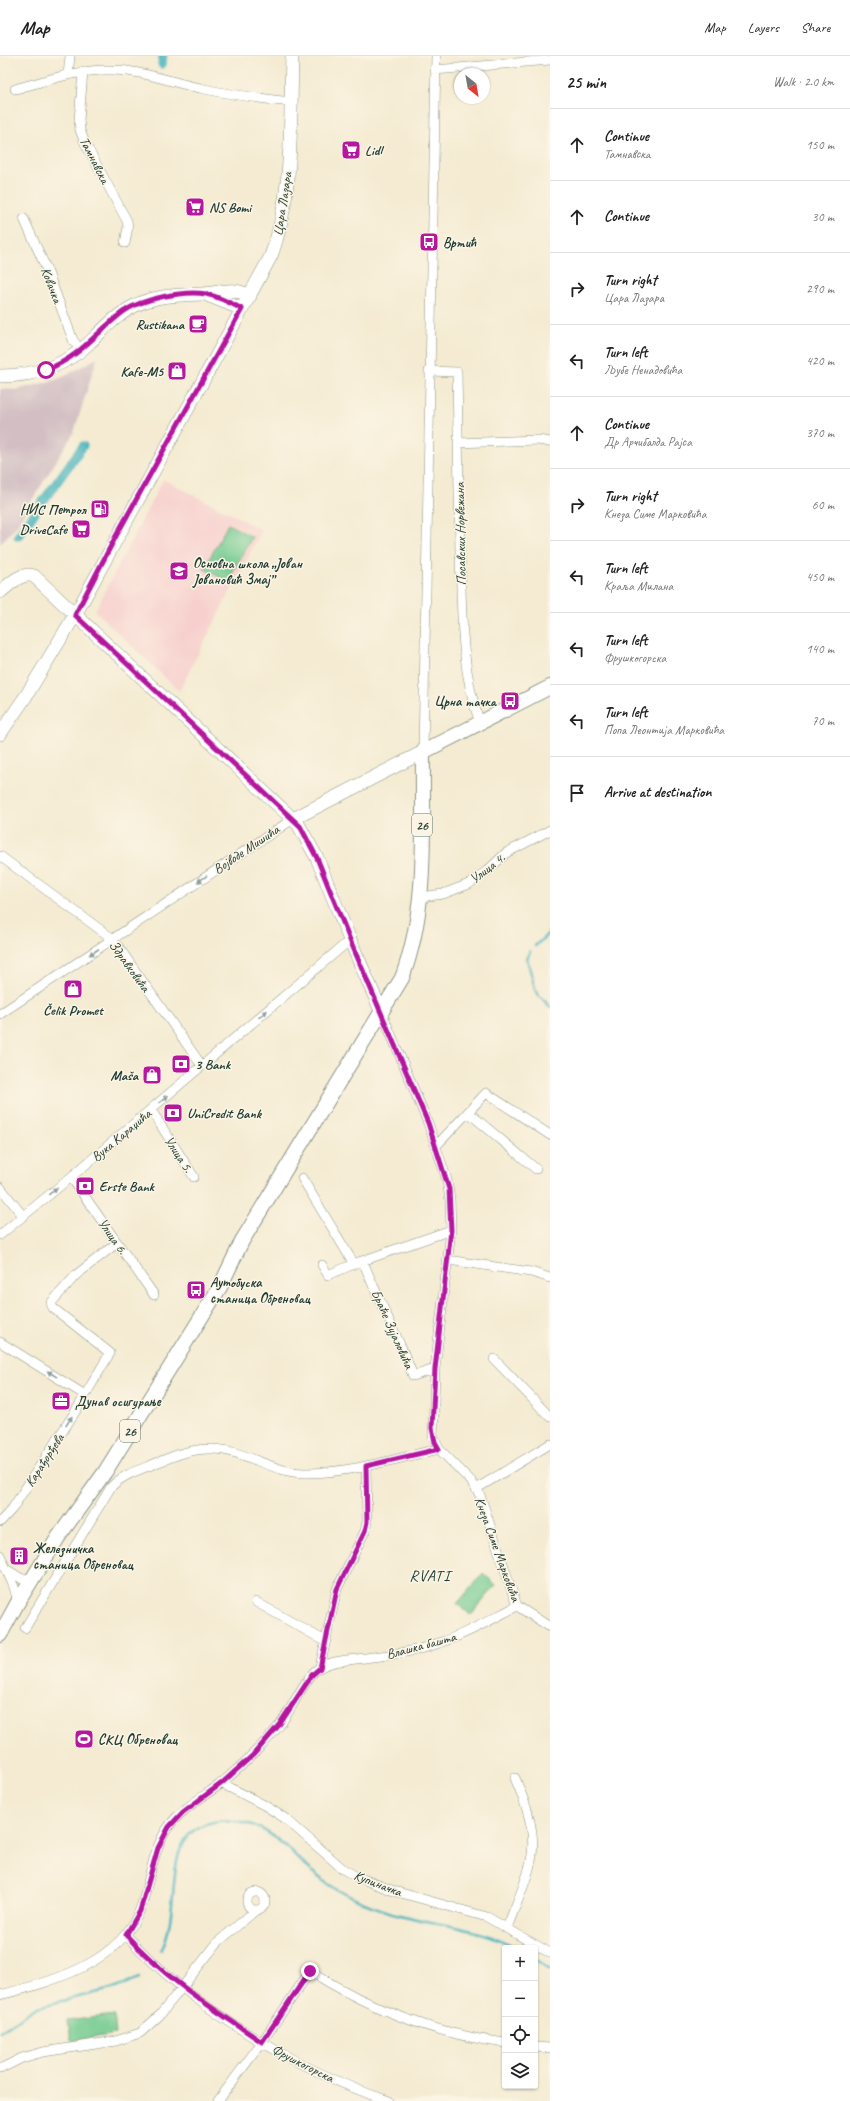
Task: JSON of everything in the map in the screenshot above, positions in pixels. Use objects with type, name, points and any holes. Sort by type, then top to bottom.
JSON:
[{"type":"main road","name":"Војводе Мишића","points":[[423,752],[550,687]]},
{"type":"main road","name":"26","points":[[0,1635],[32,1578],[72,1516],[105,1472],[220,1287],[242,1241],[394,994],[408,961],[418,922],[421,897],[423,752]]},
{"type":"street","points":[[68,75],[70,56]]},
{"type":"street","name":"Цара Лазара","points":[[0,734],[50,659],[75,615],[116,536],[271,256],[281,224],[288,176],[292,56]]},
{"type":"street","points":[[423,752],[436,56]]},
{"type":"street","points":[[435,70],[550,60]]},
{"type":"street","points":[[15,89],[83,72],[110,70],[132,71],[229,94],[290,102]]},
{"type":"street","name":"Тамнавска","points":[[83,72],[80,130],[85,143],[127,220],[128,227],[125,243]]},
{"type":"street","name":"Ковачка","points":[[24,219],[47,270],[73,340],[81,351]]},
{"type":"street","points":[[0,376],[28,374],[46,370],[70,359],[81,351],[109,324],[135,305],[159,297],[205,294],[229,290],[250,296]]},
{"type":"street","points":[[205,294],[242,309]]},
{"type":"street","name":"Посавских Норвежана","points":[[429,371],[457,372],[464,651],[470,689],[480,723]]},
{"type":"street","points":[[458,443],[538,440],[550,442]]},
{"type":"street","points":[[0,592],[17,579],[30,574],[34,576],[304,831],[317,858],[350,940],[382,1013],[436,1146],[449,1189],[451,1230],[435,1369],[432,1428],[435,1442],[439,1449],[366,1466],[315,1473],[289,1472],[236,1454],[209,1448],[180,1454],[124,1477],[111,1487],[25,1628]]},
{"type":"street","name":"Војводе Мишића","points":[[0,1014],[293,819],[423,752]]},
{"type":"street","name":"Улица 4.","points":[[421,897],[442,894],[468,884],[487,871],[506,853],[550,830]]},
{"type":"street","name":"Здравковића","points":[[0,856],[113,939],[202,1066]]},
{"type":"street","name":"Вука Караџића","points":[[0,1235],[71,1177],[350,940]]},
{"type":"street","points":[[436,1146],[486,1093],[550,1135]]},
{"type":"street","name":"Улица 5.","points":[[150,1110],[194,1177]]},
{"type":"street","points":[[468,1112],[536,1169]]},
{"type":"street","name":"Улица 6.","points":[[71,1177],[154,1295]]},
{"type":"street","name":"Браће Зујаловића","points":[[302,1178],[359,1262],[400,1340],[413,1376],[435,1369]]},
{"type":"street","points":[[0,1187],[23,1216]]},
{"type":"street","points":[[322,1265],[328,1275],[359,1262],[451,1230]]},
{"type":"street","name":"Карађорђева","points":[[0,1522],[12,1510],[110,1353],[109,1350],[53,1308],[51,1303],[76,1275],[117,1243]]},
{"type":"street","points":[[448,1260],[531,1272],[550,1278]]},
{"type":"street","points":[[0,1342],[85,1395]]},
{"type":"street","points":[[494,1359],[550,1417]]},
{"type":"street","points":[[476,1489],[550,1444]]},
{"type":"street","name":"Кнеза Симе Марковића","points":[[439,1449],[464,1473],[476,1489],[517,1606],[550,1627]]},
{"type":"street","points":[[0,1996],[68,1974],[108,1951],[126,1935],[140,1911],[158,1848],[169,1827],[188,1808],[222,1783],[253,1755],[279,1725],[312,1675],[320,1668],[337,1589],[365,1531],[367,1522],[366,1466]]},
{"type":"street","points":[[0,1555],[3,1572],[9,1578],[18,1602]]},
{"type":"street","points":[[3,1572],[22,1579],[32,1578]]},
{"type":"street","points":[[256,1602],[325,1641]]},
{"type":"street","name":"Влашка башта","points":[[320,1668],[331,1663],[390,1655],[438,1644],[463,1634],[517,1606]]},
{"type":"street","points":[[507,1928],[531,1861],[533,1841],[527,1808],[515,1778]]},
{"type":"street","name":"Купиначка","points":[[222,1783],[264,1805],[286,1819],[343,1869],[355,1876],[394,1891],[470,1911],[487,1917],[550,1953]]},
{"type":"street","points":[[0,2068],[22,2058],[43,2052],[116,2041],[140,2033],[160,2015],[218,1942],[256,1910]]},
{"type":"street","name":"Фрушкогорска","points":[[126,1935],[150,1960],[182,1988],[262,2042],[324,2075],[389,2101]]},
{"type":"street","points":[[218,2101],[262,2042],[310,1971],[340,1990],[391,2014],[430,2028],[480,2040],[502,2043]]},
{"type":"street","points":[[538,2047],[550,2048]]},
{"type":"shaded area","points":[[97,358],[74,432],[15,528],[0,544],[0,389],[16,390],[48,382],[63,377]]},
{"type":"shaded area","name":"Основна школа „Јован Јовановић Змај”","points":[[163,479],[262,530],[179,691],[95,611]]},
{"type":"green space","points":[[228,524],[252,537],[228,581],[204,569]]},
{"type":"green space","points":[[483,1573],[496,1585],[471,1615],[457,1604]]},
{"type":"green space","points":[[114,2015],[116,2034],[71,2041],[68,2021]]},
{"type":"waterway","points":[[162,64],[163,56]]},
{"type":"waterway","points":[[18,536],[83,446]]},
{"type":"waterway","points":[[535,946],[550,932]]},
{"type":"waterway","points":[[530,951],[527,959],[536,992],[550,1007]]},
{"type":"waterway","points":[[161,1950],[170,1922],[177,1859],[182,1846],[193,1831],[207,1824],[223,1821],[240,1821],[260,1828],[272,1835],[313,1873],[336,1889],[363,1903],[402,1916],[479,1933],[510,1945]]},
{"type":"waterway","points":[[538,1961],[550,1970]]},
{"type":"waterway","points":[[0,2031],[37,2007],[116,1988],[139,1977]]},
{"type":"place","name":"Lidl","points":[[351,150]]},
{"type":"place","name":"NS Bomi","points":[[195,207]]},
{"type":"place","name":"Вртић","points":[[429,242]]},
{"type":"place","name":"Rustikana","points":[[198,324]]},
{"type":"place","name":"Kafe-M5","points":[[177,371]]},
{"type":"place","name":"НИС Петрол","points":[[100,509]]},
{"type":"place","name":"DriveCafe","points":[[81,529]]},
{"type":"place","name":"Основна школа „Јован Јовановић Змај”","points":[[179,571]]},
{"type":"place","name":"Црна тачка","points":[[510,701]]},
{"type":"place","name":"Čelik Promet","points":[[73,989]]},
{"type":"place","name":"3 Bank","points":[[181,1064]]},
{"type":"place","name":"Maša","points":[[152,1075]]},
{"type":"place","name":"UniCredit Bank","points":[[173,1113]]},
{"type":"place","name":"Erste Bank","points":[[85,1186]]},
{"type":"place","name":"Аутобуска станица Обреновац","points":[[196,1290]]},
{"type":"place","name":"Дунав осигурање","points":[[61,1401]]},
{"type":"place","name":"Железничка станица Обреновац","points":[[19,1556]]},
{"type":"place","name":"СКЦ Обреновац","points":[[84,1739]]},
{"type":"district","name":"RVATI","points":[[430,1575]]},
{"type":"route","points":[[46,370],[58,366],[70,359],[124,312],[135,305],[146,301],[159,297],[205,294],[224,300],[242,309],[116,536],[75,615],[300,826],[308,839],[330,887],[350,940],[428,1123],[449,1189],[451,1230],[435,1369],[432,1428],[433,1436],[439,1449],[366,1466],[368,1492],[367,1522],[365,1531],[337,1589],[320,1668],[312,1675],[292,1708],[279,1725],[253,1755],[222,1783],[183,1812],[169,1827],[158,1848],[140,1911],[126,1935],[150,1960],[182,1988],[262,2042],[310,1971]]}]
